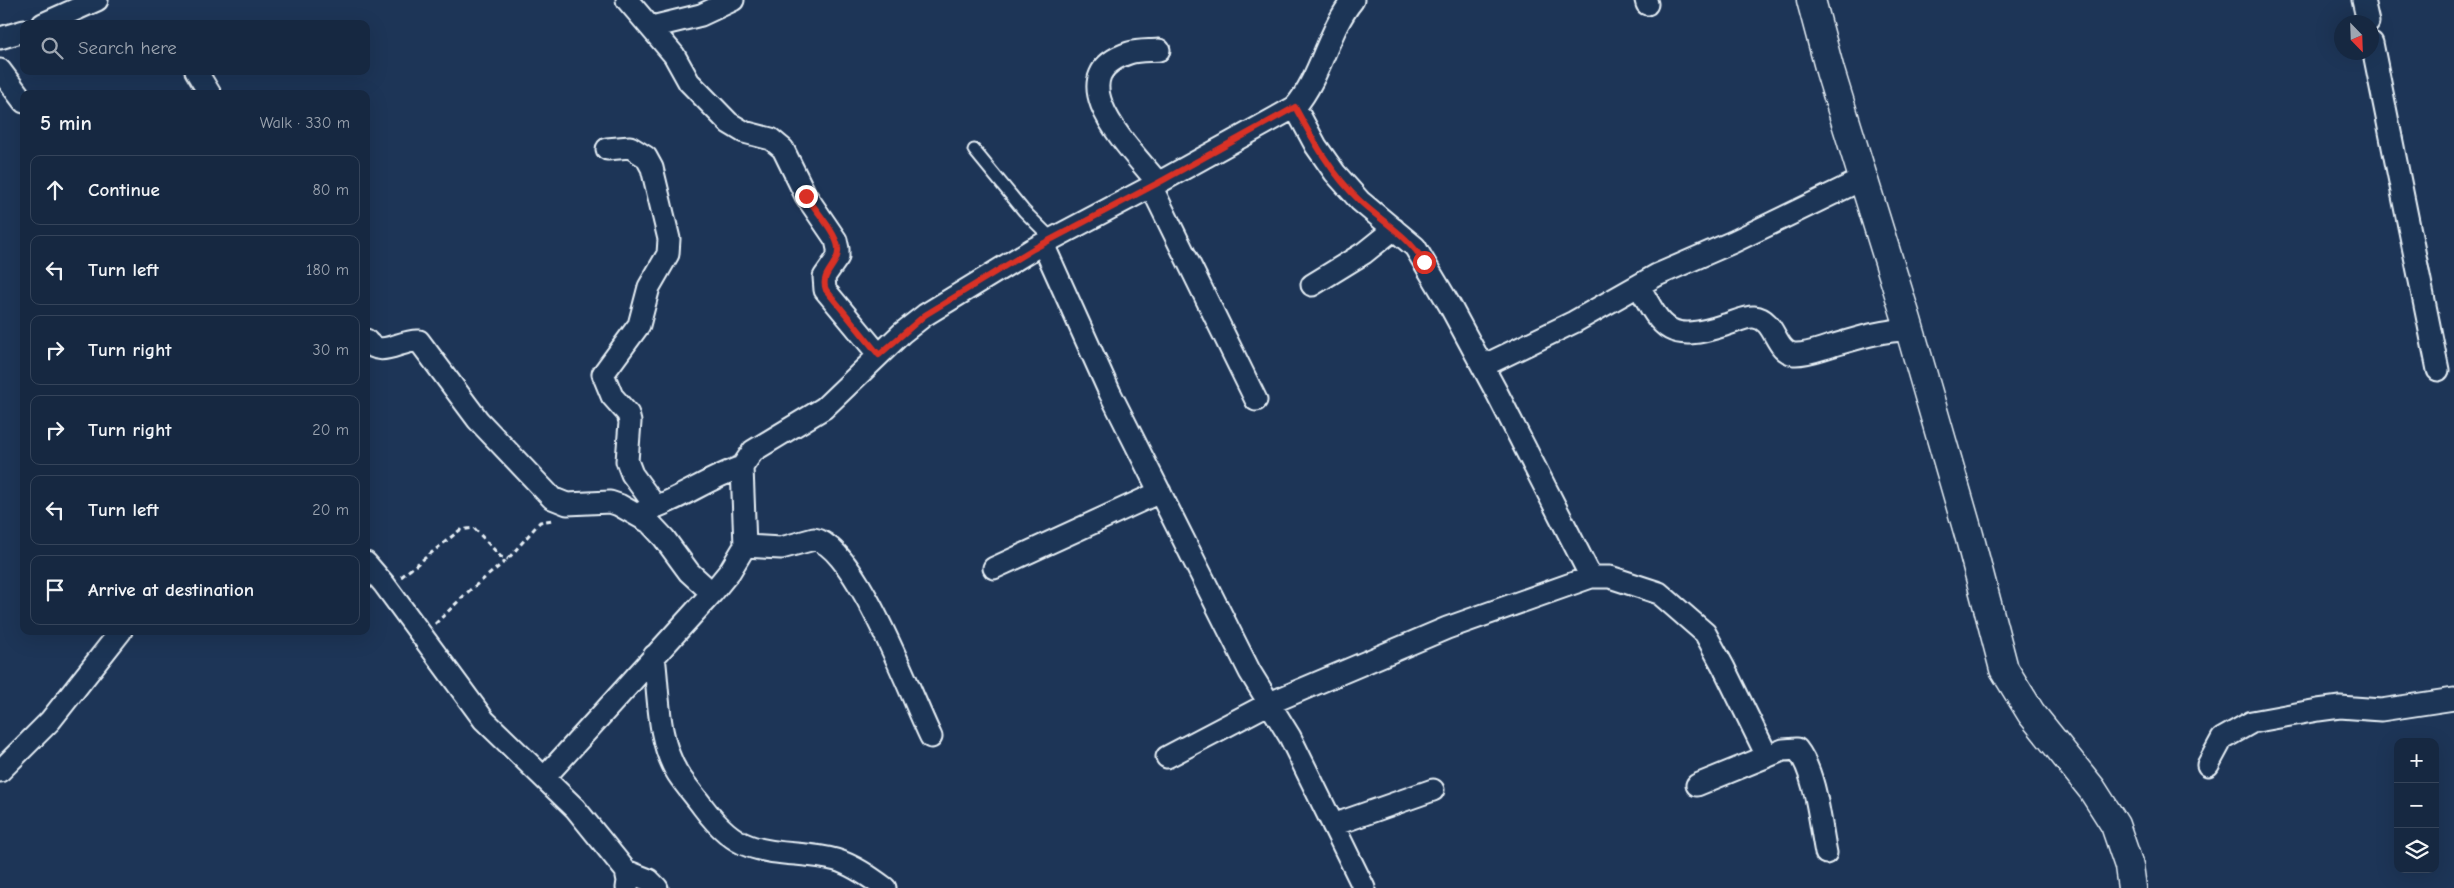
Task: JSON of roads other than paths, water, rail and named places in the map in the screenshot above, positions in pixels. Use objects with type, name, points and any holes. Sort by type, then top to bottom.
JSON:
[{"type":"main road","points":[[1811,0],[1830,71],[1969,535],[2004,669],[2031,713],[2092,789],[2115,825],[2129,866],[2132,888]]},
{"type":"street","points":[[52,20],[97,0]]},
{"type":"street","points":[[627,0],[674,55],[689,82],[729,123],[744,132],[771,139],[784,149],[806,196],[836,240],[838,257],[824,277],[826,290],[879,355]]},
{"type":"street","points":[[652,27],[701,15],[733,0]]},
{"type":"street","points":[[634,513],[656,507],[714,477],[742,467],[753,451],[824,408],[841,389],[925,315],[1048,241],[1295,107],[1306,94],[1316,76],[1336,27],[1353,0]]},
{"type":"street","points":[[2363,0],[2366,15]]},
{"type":"street","points":[[0,38],[20,32]]},
{"type":"street","points":[[1159,50],[1130,52],[1115,59],[1103,70],[1096,82],[1097,96],[1113,126],[1155,184],[1256,400]]},
{"type":"street","points":[[2375,60],[2438,370]]},
{"type":"street","points":[[0,70],[20,97]]},
{"type":"street","points":[[198,75],[208,90]]},
{"type":"street","points":[[1295,107],[1316,146],[1335,173],[1360,201],[1415,247],[1482,366],[1591,577]]},
{"type":"street","points":[[607,149],[630,147],[646,157],[652,168],[669,239],[668,254],[649,287],[639,325],[631,339],[603,374],[612,396],[628,414],[630,422],[627,461],[632,474],[656,507]]},
{"type":"street","points":[[1482,366],[1574,322],[1657,275],[1733,242],[1863,179]]},
{"type":"street","points":[[1312,285],[1364,253],[1394,228]]},
{"type":"street","points":[[1048,241],[1110,393],[1250,672],[1290,737],[1364,888]]},
{"type":"street","points":[[1639,286],[1656,318],[1664,327],[1674,332],[1716,328],[1753,316],[1763,320],[1771,328],[1783,349],[1793,354],[1808,353],[1888,330],[1909,330]]},
{"type":"street","points":[[370,344],[375,348],[384,350],[403,342],[420,341],[478,420],[552,498],[567,504],[610,502],[634,513],[649,522],[664,538],[689,572],[712,593]]},
{"type":"street","points":[[545,777],[730,571],[745,546],[742,467]]},
{"type":"street","points":[[994,568],[1160,492]]},
{"type":"street","points":[[745,546],[781,548],[814,539],[820,540],[832,548],[846,565],[882,627],[931,738]]},
{"type":"street","points":[[370,568],[484,720],[575,808],[627,880],[649,880],[657,888]]},
{"type":"street","points":[[1167,757],[1270,703],[1447,628],[1591,577],[1610,577],[1659,593],[1705,633],[1766,756]]},
{"type":"street","points":[[0,771],[50,721],[118,635]]},
{"type":"street","points":[[654,656],[662,726],[668,750],[677,773],[709,814],[733,838],[750,846],[781,853],[836,860],[868,876],[885,888]]},
{"type":"street","points":[[2208,764],[2222,739],[2252,722],[2325,709],[2381,710],[2454,699]]},
{"type":"street","points":[[1697,785],[1766,756],[1783,750],[1797,749],[1804,758],[1826,853]]},
{"type":"street","points":[[1333,825],[1433,790]]},
{"type":"lane","points":[[974,150],[1048,241]]}]
